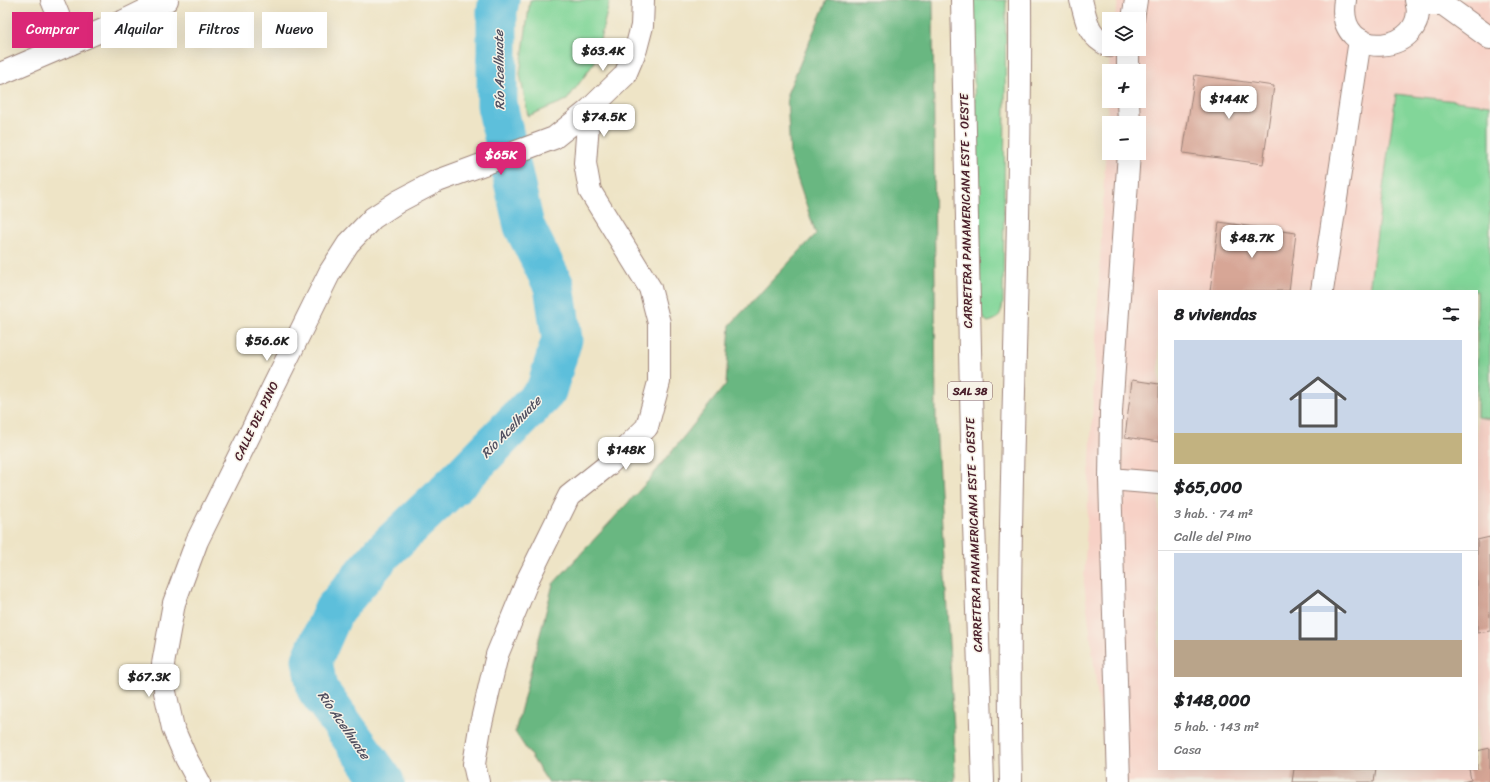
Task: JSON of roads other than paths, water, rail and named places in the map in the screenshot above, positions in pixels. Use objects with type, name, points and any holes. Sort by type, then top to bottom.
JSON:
[{"type":"main road","points":[[52,0],[57,12]]},
{"type":"main road","points":[[93,34],[167,0]]},
{"type":"main road","name":"CALLE DEL PINO","points":[[199,782],[186,758],[173,728],[165,692],[163,664],[174,603],[197,541],[330,272],[348,244],[373,218],[399,201],[435,182],[554,138],[589,110],[625,75],[636,49],[642,26],[643,0]]},
{"type":"main road","name":"CARRETERA PANAMERICANA ESTE - OESTE","points":[[962,0],[974,532],[983,782]]},
{"type":"main road","points":[[1011,782],[1011,534],[1021,78],[1020,0]]},
{"type":"main road","points":[[1081,0],[1088,25],[1093,35],[1102,43]]},
{"type":"main road","points":[[1134,12],[1136,0]]},
{"type":"main road","points":[[1345,0],[1343,9],[1345,21],[1351,32],[1360,40],[1370,44],[1382,46],[1399,40],[1412,28],[1416,16],[1416,2],[1443,4],[1490,38]]},
{"type":"main road","points":[[1322,290],[1360,40]]},
{"type":"main road","points":[[0,74],[61,48]]},
{"type":"main road","points":[[478,782],[474,764],[480,728],[497,655],[529,577],[569,496],[608,465],[647,427],[659,382],[659,323],[650,288],[590,190],[585,163],[589,110]]},
{"type":"main road","points":[[1119,782],[1110,479],[1111,412],[1129,160]]},
{"type":"main road","points":[[1110,479],[1158,483]]},
{"type":"waterway","name":"Río Acelhuate","points":[[384,782],[317,689],[312,660],[334,610],[383,552],[463,476],[546,391],[562,339],[554,286],[524,226],[497,105],[497,11],[499,0]]}]
